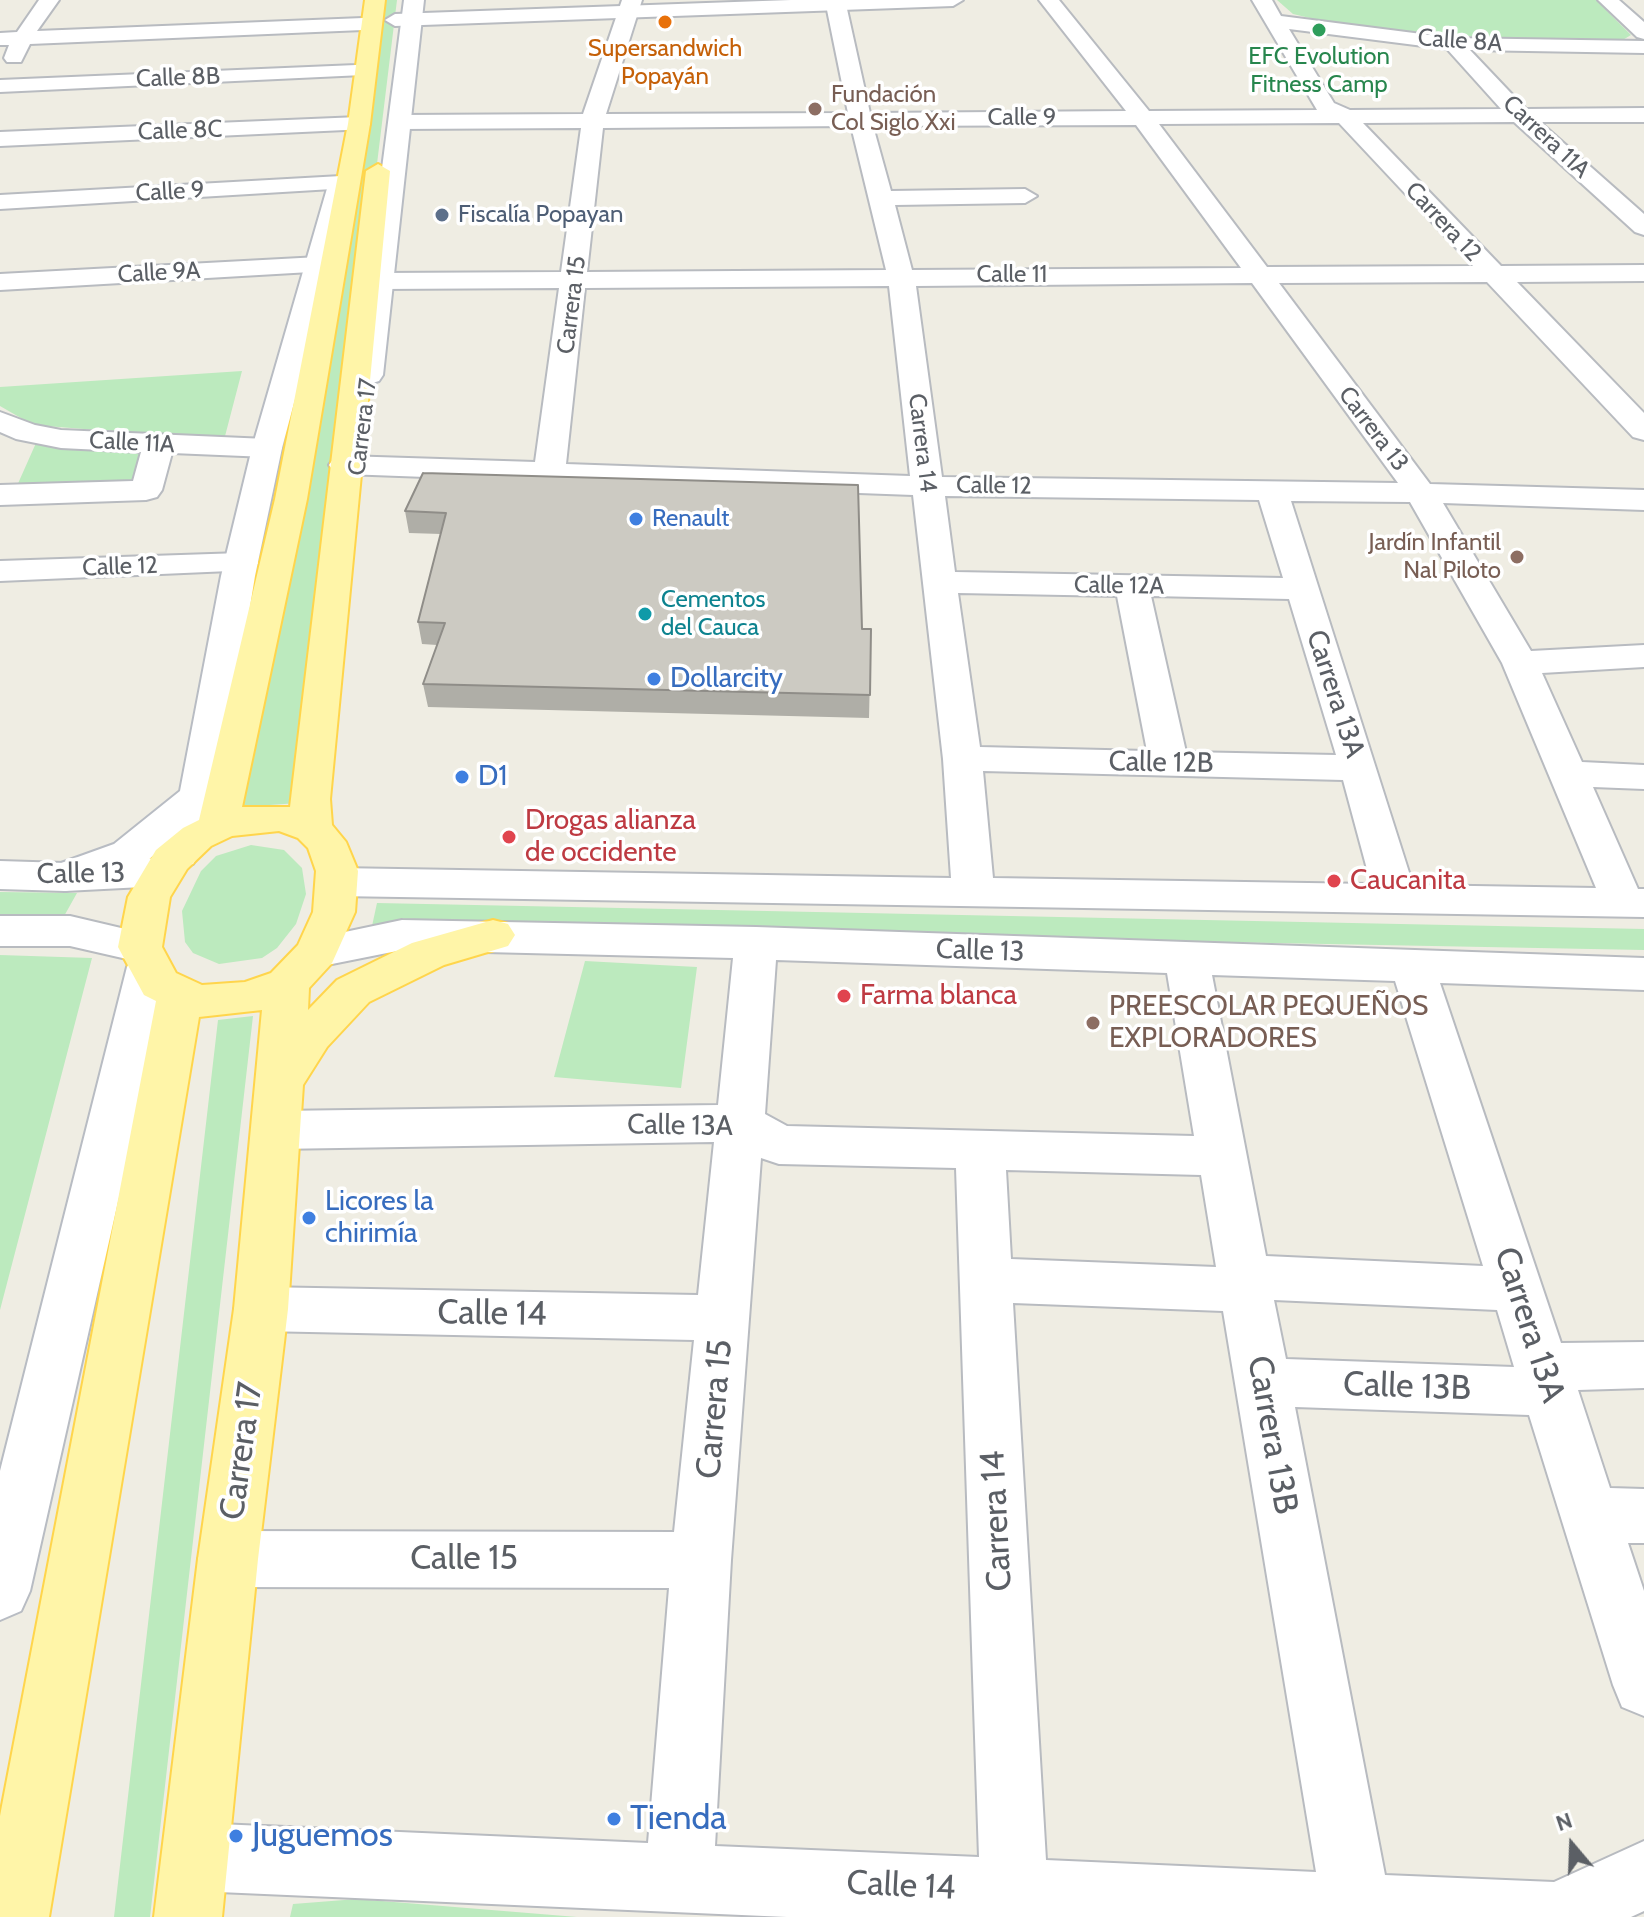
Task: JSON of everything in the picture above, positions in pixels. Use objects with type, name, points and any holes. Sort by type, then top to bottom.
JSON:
[{"type":"main road","name":"Carrera 17","points":[[208,812],[291,499],[354,124],[393,10]]},
{"type":"main road","name":"Carrera 17","points":[[352,465],[393,10]]},
{"type":"main road","points":[[15,1917],[156,969],[149,897],[170,863],[197,837],[208,812],[283,818],[327,855],[334,912],[302,968],[249,998],[223,1002],[197,1001],[156,969]]},
{"type":"main road","points":[[277,1109],[311,1035],[353,991],[428,954],[493,935]]},
{"type":"main road","name":"Carrera 17","points":[[192,1887],[228,1559],[261,1309],[277,1109],[302,968]]},
{"type":"street","points":[[1,87],[22,39],[49,0]]},
{"type":"street","points":[[630,6],[737,0]]},
{"type":"street","points":[[0,39],[393,10],[953,0]]},
{"type":"street","name":"Carrera 13","points":[[1049,0],[1143,118],[1421,493],[1520,663],[1634,903]]},
{"type":"street","name":"Carrera 12","points":[[1262,0],[1326,107],[1343,115],[1644,431]]},
{"type":"street","points":[[1608,0],[1644,33]]},
{"type":"street","name":"Carrera 14","points":[[835,2],[860,119],[901,276],[962,759],[973,892]]},
{"type":"street","name":"Carrera 15","points":[[549,473],[576,283],[593,119],[630,6]]},
{"type":"street","points":[[65,877],[129,854],[208,812],[241,563],[267,448],[341,183],[354,124],[356,71],[393,10]]},
{"type":"street","name":"Carrera 17","points":[[327,855],[329,779],[352,465],[400,122],[393,10]]},
{"type":"street","name":"Calle 8A","points":[[1277,21],[1453,44],[1644,47]]},
{"type":"street","name":"Carrera 11A","points":[[1453,44],[1519,115],[1644,227]]},
{"type":"street","name":"Calle 8B","points":[[1,87],[356,71]]},
{"type":"street","name":"Calle 9","points":[[400,122],[1644,115]]},
{"type":"street","name":"Calle 8C","points":[[0,139],[354,124]]},
{"type":"street","name":"Calle 9","points":[[0,202],[341,183]]},
{"type":"street","points":[[880,198],[1025,196]]},
{"type":"street","name":"Calle 9A","points":[[0,282],[319,265]]},
{"type":"street","name":"Calle 11","points":[[380,281],[576,283],[901,276],[1644,273]]},
{"type":"street","name":"Calle 11A","points":[[9,462],[61,439],[267,448]]},
{"type":"street","points":[[9,462],[146,490],[159,444]]},
{"type":"street","name":"Calle 12","points":[[352,465],[927,486],[1272,490],[1644,500]]},
{"type":"street","name":"Carrera 13A","points":[[1272,490],[1300,589],[1359,768],[1396,899]]},
{"type":"street","points":[[258,498],[291,499]]},
{"type":"street","name":"Calle 12","points":[[0,571],[241,563]]},
{"type":"street","name":"Calle 12A","points":[[938,582],[1300,589]]},
{"type":"street","points":[[1132,587],[1169,763]]},
{"type":"street","points":[[1520,663],[1644,656]]},
{"type":"street","name":"Calle 12B","points":[[962,759],[1359,768]]},
{"type":"street","points":[[1571,774],[1644,777]]},
{"type":"street","name":"Calle 13","points":[[327,855],[973,892],[1634,903]]},
{"type":"street","name":"Calle 13","points":[[0,875],[65,877],[170,863]]},
{"type":"street","name":"Calle 13","points":[[0,931],[70,931],[156,969]]},
{"type":"street","name":"Calle 13","points":[[302,968],[402,935],[493,935],[1644,974]]},
{"type":"street","name":"Carrera 15","points":[[679,1876],[701,1560],[756,942]]},
{"type":"street","name":"Carrera 13B","points":[[1187,960],[1357,1910]]},
{"type":"street","name":"Carrera 13A","points":[[1412,965],[1546,1379],[1617,1515],[1644,1685]]},
{"type":"street","points":[[0,1591],[156,969]]},
{"type":"street","name":"Calle 13A","points":[[277,1109],[740,1123],[779,1145],[1221,1156]]},
{"type":"street","name":"Carrera 14","points":[[980,1150],[1014,1891]]},
{"type":"street","points":[[986,1280],[1517,1289]]},
{"type":"street","name":"Calle 14","points":[[261,1309],[723,1318]]},
{"type":"street","points":[[1546,1379],[1644,1365]]},
{"type":"street","name":"Calle 13B","points":[[1263,1382],[1546,1379]]},
{"type":"street","name":"Calle 15","points":[[228,1559],[701,1560]]},
{"type":"street","name":"Calle 14","points":[[192,1887],[679,1876],[1557,1917],[1644,1875]]},
{"type":"green space","points":[[381,0],[397,0],[299,803],[240,807]]},
{"type":"green space","points":[[1277,0],[1596,0],[1631,35],[1621,41],[1494,38],[1347,27],[1293,14]]},
{"type":"green space","points":[[242,371],[224,440],[33,425],[0,406],[0,387]]},
{"type":"green space","points":[[36,443],[146,450],[136,484],[16,488]]},
{"type":"green space","points":[[251,845],[284,850],[302,868],[306,894],[296,924],[277,948],[262,958],[219,964],[193,953],[185,942],[182,911],[201,871],[216,856]]},
{"type":"green space","points":[[0,892],[77,893],[63,918],[0,917]]},
{"type":"green space","points":[[377,903],[1644,929],[1644,950],[372,926]]},
{"type":"green space","points":[[0,955],[92,958],[0,1310]]},
{"type":"green space","points":[[585,961],[697,967],[681,1088],[554,1077]]},
{"type":"green space","points":[[253,1016],[150,1917],[114,1917],[218,1020]]},
{"type":"green space","points":[[357,1899],[577,1917],[290,1917],[293,1904]]},
{"type":"building","points":[[423,473],[858,485],[862,629],[871,629],[870,695],[423,684],[445,623],[418,622],[446,513],[405,511]]},
{"type":"place","name":"Supersandwich Popayán","points":[[665,22]]},
{"type":"place","name":"EFC Evolution Fitness Camp","points":[[1319,30]]},
{"type":"place","name":"Fundación Col Siglo Xxi","points":[[815,109]]},
{"type":"place","name":"Fiscalía Popayan","points":[[442,215]]},
{"type":"place","name":"Renault","points":[[636,519]]},
{"type":"place","name":"Jardín Infantil Nal Piloto","points":[[1517,557]]},
{"type":"place","name":"Cementos del Cauca","points":[[645,614]]},
{"type":"place","name":"Dollarcity","points":[[654,679]]},
{"type":"place","name":"D1","points":[[462,777]]},
{"type":"place","name":"Drogas alianza de occidente","points":[[509,837]]},
{"type":"place","name":"Caucanita","points":[[1334,881]]},
{"type":"place","name":"Farma blanca","points":[[844,996]]},
{"type":"place","name":"PREESCOLAR PEQUEÑOS EXPLORADORES","points":[[1093,1023]]},
{"type":"place","name":"Licores la chirimía","points":[[309,1218]]},
{"type":"place","name":"Tienda","points":[[614,1819]]},
{"type":"place","name":"Juguemos","points":[[236,1836]]}]
